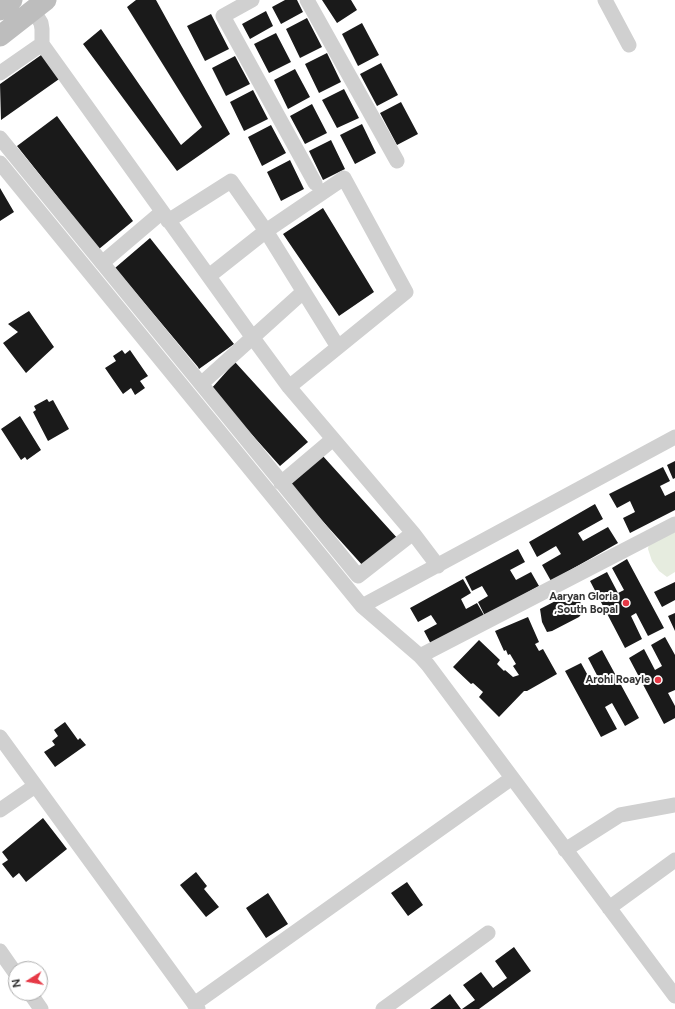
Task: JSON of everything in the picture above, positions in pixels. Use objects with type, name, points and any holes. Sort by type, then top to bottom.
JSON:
[{"type":"street","points":[[0,10],[12,0]]},
{"type":"street","points":[[252,0],[223,16],[315,183]]},
{"type":"street","points":[[307,0],[397,161]]},
{"type":"street","points":[[605,0],[629,45]]},
{"type":"street","points":[[0,36],[39,5]]},
{"type":"street","points":[[39,5],[42,44],[289,387],[413,533],[438,566]]},
{"type":"street","points":[[0,73],[42,44]]},
{"type":"street","points":[[0,138],[358,576],[413,533]]},
{"type":"street","points":[[0,163],[362,606],[420,656],[428,665],[675,996]]},
{"type":"street","points":[[209,276],[266,232],[344,178],[406,292],[289,387]]},
{"type":"street","points":[[102,263],[165,216],[231,181],[266,232],[338,347]]},
{"type":"street","points":[[201,384],[303,292]]},
{"type":"street","points":[[362,606],[675,437]]},
{"type":"street","points":[[282,483],[333,439]]},
{"type":"street","points":[[420,656],[675,524]]},
{"type":"street","points":[[0,737],[196,1006],[512,778]]},
{"type":"street","points":[[0,810],[35,786]]},
{"type":"street","points":[[566,850],[620,815],[675,804]]},
{"type":"street","points":[[609,908],[675,860]]},
{"type":"street","points":[[383,1009],[488,933]]},
{"type":"street","points":[[0,951],[8,962]]},
{"type":"shaded area","points":[[675,529],[675,572],[667,577],[659,571],[652,561],[648,549],[649,542]]},
{"type":"building","points":[[136,0],[156,0],[230,134],[177,171],[83,44],[101,29],[181,145],[202,127],[127,7]]},
{"type":"building","points":[[285,0],[297,0],[303,12],[281,24],[272,7]]},
{"type":"building","points":[[322,0],[351,0],[357,10],[337,23]]},
{"type":"building","points":[[266,11],[273,26],[250,39],[242,24]]},
{"type":"building","points":[[211,14],[229,49],[205,61],[187,26]]},
{"type":"building","points":[[307,18],[322,47],[300,58],[286,29]]},
{"type":"building","points":[[362,23],[379,55],[358,66],[342,34]]},
{"type":"building","points":[[276,33],[291,62],[269,73],[254,44]]},
{"type":"building","points":[[44,53],[62,77],[1,120],[0,84]]},
{"type":"building","points":[[327,53],[341,82],[319,93],[305,64]]},
{"type":"building","points":[[235,56],[250,84],[226,96],[212,68]]},
{"type":"building","points":[[381,63],[398,95],[377,106],[360,74]]},
{"type":"building","points":[[295,69],[310,97],[288,109],[274,80]]},
{"type":"building","points":[[344,89],[359,118],[337,128],[322,100]]},
{"type":"building","points":[[253,90],[268,119],[244,131],[230,102]]},
{"type":"building","points":[[401,102],[418,134],[397,145],[380,113]]},
{"type":"building","points":[[312,104],[327,133],[305,144],[290,116]]},
{"type":"building","points":[[57,116],[133,221],[99,249],[17,146]]},
{"type":"building","points":[[362,124],[376,153],[355,164],[340,135]]},
{"type":"building","points":[[271,125],[286,153],[262,166],[248,137]]},
{"type":"building","points":[[331,140],[345,169],[323,180],[309,151]]},
{"type":"building","points":[[290,160],[304,189],[281,201],[267,172]]},
{"type":"building","points":[[0,188],[14,212],[0,221]]},
{"type":"building","points":[[323,208],[374,292],[339,316],[283,234]]},
{"type":"building","points":[[150,238],[234,344],[199,369],[115,268]]},
{"type":"building","points":[[29,311],[54,347],[26,373],[3,343],[18,332],[8,324]]},
{"type":"building","points":[[122,350],[125,354],[130,350],[148,376],[140,381],[145,388],[135,395],[131,388],[123,394],[105,368],[116,361],[113,356]]},
{"type":"building","points":[[235,362],[308,442],[280,466],[211,389]]},
{"type":"building","points":[[47,399],[49,402],[53,400],[69,429],[48,441],[33,412],[36,410],[34,406]]},
{"type":"building","points":[[20,416],[41,450],[27,460],[25,457],[21,460],[1,429]]},
{"type":"building","points":[[322,455],[399,540],[364,567],[290,485]]},
{"type":"building","points":[[675,461],[675,478],[673,479],[667,465]]},
{"type":"building","points":[[663,467],[670,481],[660,486],[665,496],[675,491],[675,510],[630,533],[623,518],[635,512],[630,501],[617,508],[609,494]]},
{"type":"building","points":[[595,504],[603,519],[578,533],[583,541],[608,527],[618,543],[551,581],[542,565],[561,554],[556,546],[537,557],[529,542]]},
{"type":"building","points":[[518,549],[525,562],[510,570],[516,580],[531,572],[539,586],[485,616],[478,602],[488,596],[482,586],[472,591],[465,577]]},
{"type":"building","name":"Aaryan Gloria ,South Bopal","points":[[627,559],[664,628],[648,636],[636,613],[631,616],[642,639],[625,648],[590,581],[607,572],[618,593],[624,590],[612,568]]},
{"type":"building","points":[[463,579],[471,593],[461,599],[466,609],[477,603],[485,617],[432,646],[424,631],[437,624],[431,615],[418,622],[410,608]]},
{"type":"building","points":[[675,582],[675,600],[662,607],[654,592]]},
{"type":"building","points":[[569,594],[575,595],[579,599],[584,611],[579,617],[552,631],[547,632],[542,622],[540,609]]},
{"type":"building","points":[[675,613],[675,631],[668,616]]},
{"type":"building","points":[[528,617],[539,642],[535,644],[539,651],[543,649],[557,674],[527,691],[524,691],[499,717],[479,697],[483,692],[473,683],[471,684],[453,667],[479,640],[500,660],[497,664],[504,671],[505,670],[513,677],[519,675],[513,666],[516,664],[510,654],[508,655],[506,650],[504,651],[495,631]]},
{"type":"building","name":"Arohi Roayle","points":[[665,637],[675,655],[675,690],[668,693],[675,706],[675,718],[664,724],[629,658],[644,649],[655,670],[662,666],[651,645]]},
{"type":"building","points":[[602,650],[639,718],[625,726],[612,703],[605,707],[617,729],[601,737],[565,671],[581,663],[592,683],[599,679],[588,658]]},
{"type":"building","points":[[65,722],[78,740],[80,738],[86,745],[55,767],[44,752],[55,745],[52,741],[58,736],[54,730]]},
{"type":"building","points":[[43,818],[67,849],[26,882],[19,873],[13,878],[2,864],[8,860],[2,852]]},
{"type":"building","points":[[196,872],[207,886],[204,889],[219,907],[206,917],[180,885]]},
{"type":"building","points":[[407,882],[423,905],[408,916],[391,893]]},
{"type":"building","points":[[268,893],[288,924],[266,938],[246,908]]},
{"type":"building","points":[[514,947],[531,971],[479,1009],[462,1009],[475,1000],[463,985],[481,972],[493,988],[507,978],[495,961]]},
{"type":"building","points":[[450,994],[461,1009],[430,1009]]},
{"type":"place","name":"Aaryan Gloria ,South Bopal","points":[[626,603]]},
{"type":"place","name":"Arohi Roayle","points":[[658,680]]}]
